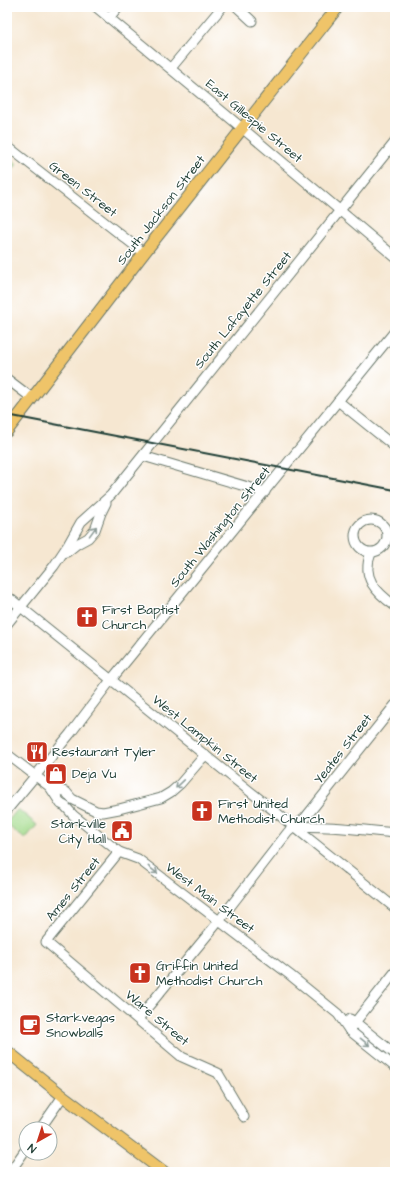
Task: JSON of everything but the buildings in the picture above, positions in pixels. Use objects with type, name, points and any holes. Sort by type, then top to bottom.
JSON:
[{"type":"main road","name":"South Jackson Street","points":[[7,431],[144,253],[338,7]]},
{"type":"main road","points":[[7,1051],[63,1096],[164,1172]]},
{"type":"street","name":"East Gillespie Street","points":[[96,7],[243,128],[395,257]]},
{"type":"street","points":[[109,18],[118,7]]},
{"type":"street","points":[[171,68],[222,7]]},
{"type":"street","points":[[237,7],[252,21]]},
{"type":"street","name":"South Lafayette Street","points":[[54,566],[68,545],[80,522],[97,514],[395,142]]},
{"type":"street","name":"Green Street","points":[[7,146],[144,253]]},
{"type":"street","name":"South Washington Street","points":[[7,810],[395,331]]},
{"type":"street","points":[[7,379],[32,398]]},
{"type":"street","points":[[338,401],[395,447]]},
{"type":"street","points":[[143,456],[265,492]]},
{"type":"street","name":"South Lafayette Street","points":[[7,624],[54,566],[74,546],[88,538],[95,530],[97,514]]},
{"type":"street","points":[[73,535],[77,541],[82,542]]},
{"type":"street","points":[[371,553],[367,567],[367,574],[370,581],[375,590],[395,606]]},
{"type":"street","name":"West Lampkin Street","points":[[7,596],[22,605],[111,680],[395,908]]},
{"type":"street","name":"Yeates Street","points":[[138,1019],[294,827],[305,818],[395,705]]},
{"type":"street","name":"West Main Street","points":[[7,754],[50,787],[61,804],[119,852],[138,859],[290,975],[338,1014],[355,1022],[395,1054]]},
{"type":"street","points":[[50,787],[66,792],[72,799],[96,811],[103,812],[119,809],[161,798],[171,792],[180,784],[205,755]]},
{"type":"street","points":[[65,806],[70,804],[72,799]]},
{"type":"street","points":[[294,827],[328,826],[395,833]]},
{"type":"street","name":"Ames Street","points":[[46,942],[119,852]]},
{"type":"street","name":"Ware Street","points":[[46,942],[182,1057],[218,1073],[244,1117]]},
{"type":"street","points":[[349,1030],[395,972]]},
{"type":"street","name":"West Main Street","points":[[338,1014],[349,1030],[395,1067]]},
{"type":"street","points":[[46,1121],[63,1096]]},
{"type":"street","points":[[10,1172],[18,1160]]},
{"type":"green space","points":[[7,156],[17,164],[7,176]]},
{"type":"green space","points":[[18,809],[37,825],[25,839],[7,825],[7,822]]},
{"type":"railway","points":[[7,415],[395,490]]},
{"type":"place","name":"First Baptist Church","points":[[87,617]]},
{"type":"place","name":"Restaurant Tyler","points":[[37,752]]},
{"type":"place","name":"Deja Vu","points":[[56,774]]},
{"type":"place","name":"First United Methodist Church","points":[[202,811]]},
{"type":"place","name":"Starkville City Hall","points":[[122,831]]},
{"type":"place","name":"Griffin United Methodist Church","points":[[140,973]]},
{"type":"place","name":"Starkvegas Snowballs","points":[[30,1025]]}]
